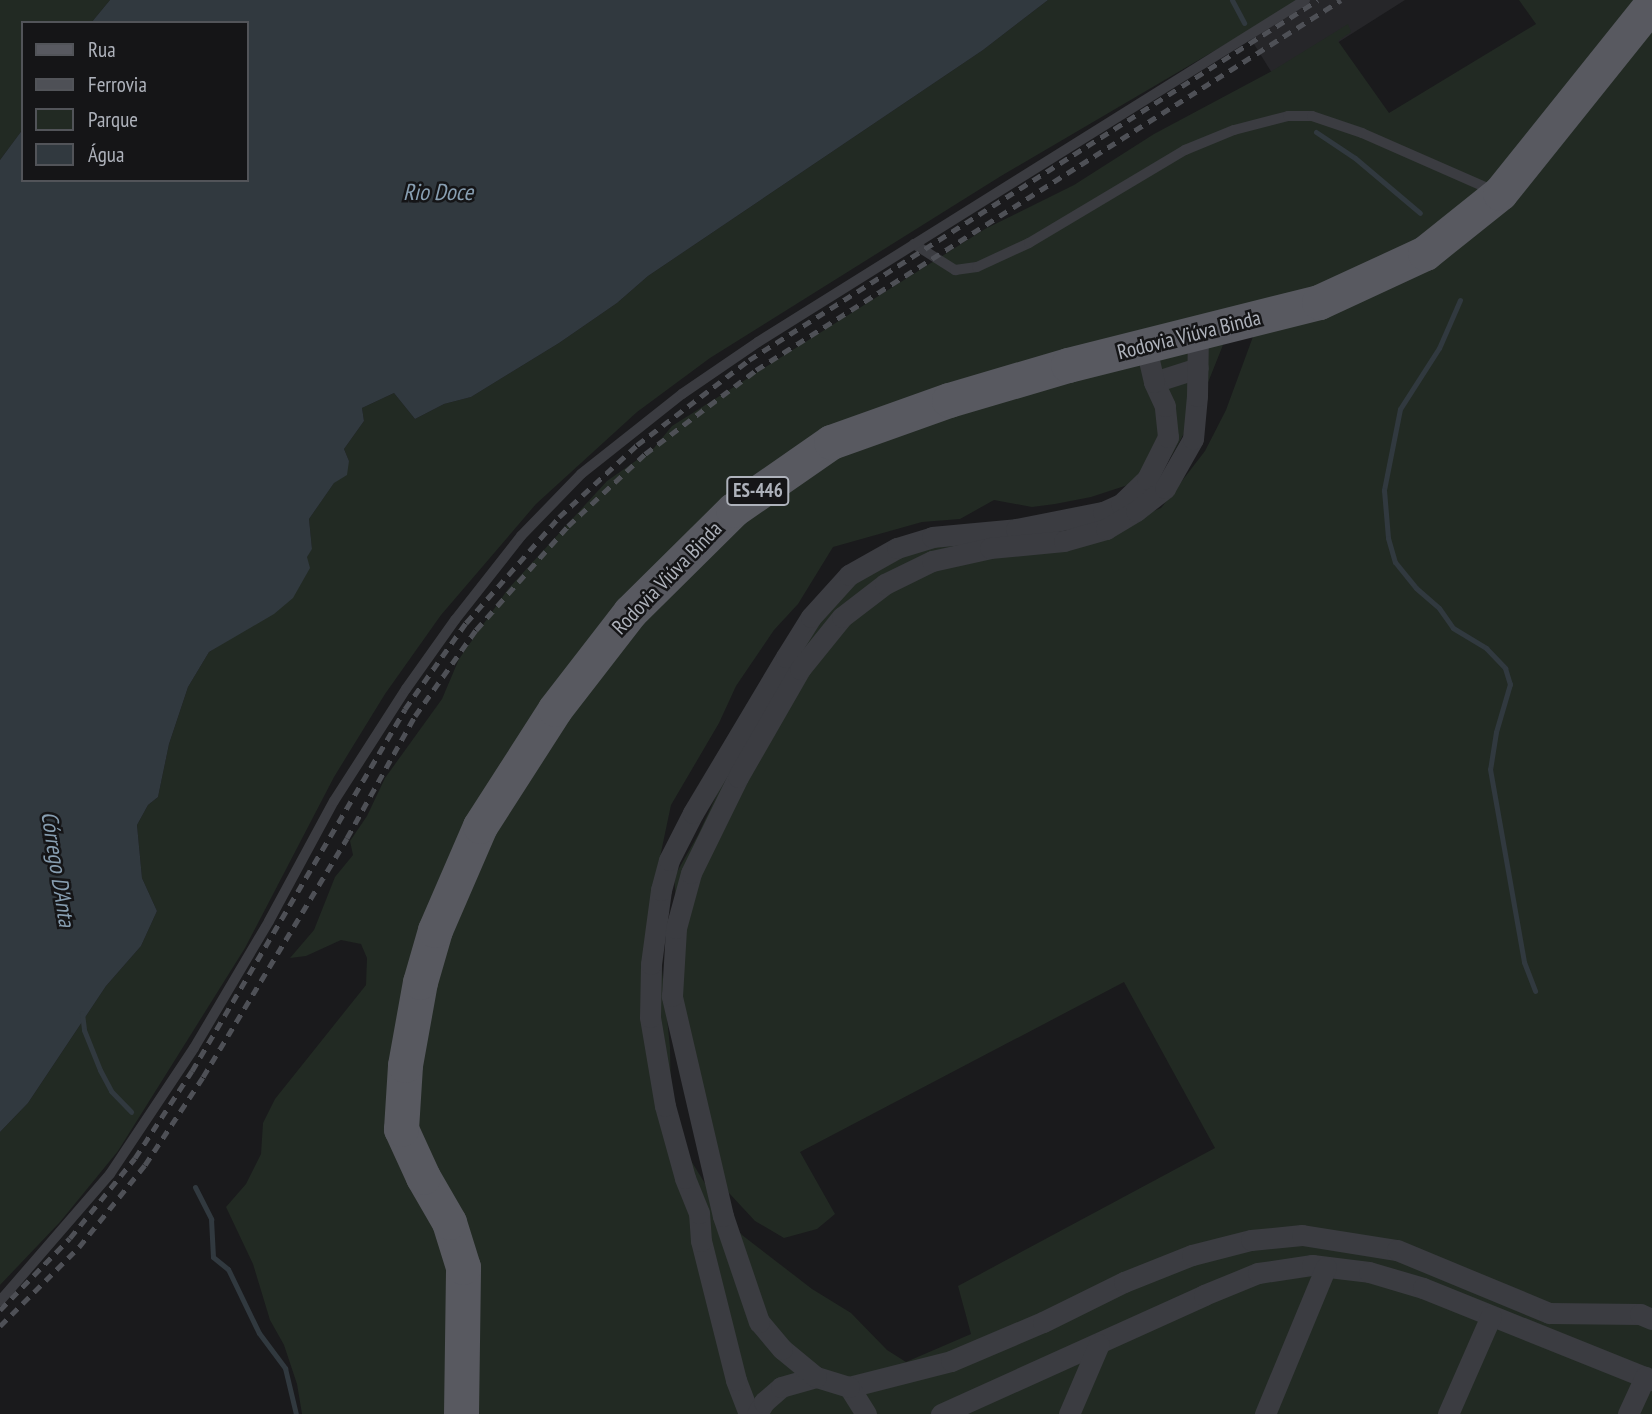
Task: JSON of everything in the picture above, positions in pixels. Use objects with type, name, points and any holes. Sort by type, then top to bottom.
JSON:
[{"type":"main road","name":"Rodovia Viúva Binda","points":[[461,1414],[463,1267],[449,1222],[408,1149],[401,1129],[400,1108],[420,982],[435,930],[480,827],[520,760],[555,709],[630,612],[733,510],[794,465],[831,442],[949,400],[1319,302],[1395,270],[1454,233],[1500,193],[1652,3]]},
{"type":"street","points":[[1198,333],[1193,439],[1165,488],[1136,512],[1106,529],[1064,541],[990,548],[932,561],[885,584],[842,617],[800,669],[738,777],[691,873],[676,928],[672,996],[723,1216],[759,1322],[782,1349],[816,1377],[849,1388],[951,1361],[1043,1322],[1124,1282],[1192,1255],[1251,1240],[1302,1235],[1397,1250],[1549,1314],[1640,1314],[1652,1319]]},
{"type":"street","points":[[749,1414],[701,1241],[699,1213],[682,1167],[665,1106],[650,1017],[651,964],[661,890],[669,860],[724,759],[811,617],[849,575],[870,561],[932,537],[1016,529],[1103,512],[1121,504],[1147,479],[1168,436],[1165,406],[1154,382],[1146,347]]},
{"type":"street","points":[[1154,382],[1198,368]]},
{"type":"street","points":[[682,1167],[708,1157]]},
{"type":"street","points":[[941,1414],[1258,1273],[1312,1265],[1368,1272],[1423,1288],[1649,1379],[1629,1414]]},
{"type":"street","points":[[1265,1414],[1326,1267]]},
{"type":"street","points":[[1448,1414],[1491,1316]]},
{"type":"street","points":[[1069,1414],[1100,1343]]},
{"type":"street","points":[[757,1414],[764,1402],[781,1387],[816,1377]]},
{"type":"street","points":[[849,1388],[866,1414]]},
{"type":"lane","points":[[0,1301],[110,1174],[194,1048],[269,921],[334,801],[406,689],[455,620],[521,536],[581,474],[682,394],[914,244],[1305,0]]},
{"type":"lane","points":[[914,244],[955,270],[977,267],[1029,243],[1185,150],[1234,130],[1288,116],[1312,117],[1362,134],[1500,193]]},
{"type":"shaded area","points":[[1287,0],[1405,0],[1277,81],[1244,28]]},
{"type":"green space","points":[[0,0],[110,0],[93,21],[21,21],[21,132],[0,160]]},
{"type":"green space","points":[[1048,0],[1301,0],[1001,176],[710,358],[637,412],[536,504],[441,615],[385,694],[334,777],[245,948],[118,1151],[60,1222],[0,1285],[0,1132],[28,1103],[106,986],[141,946],[157,911],[142,878],[137,825],[148,805],[158,797],[169,744],[188,687],[209,652],[239,633],[312,549],[309,519],[349,461],[344,449],[364,421],[362,408],[394,393],[415,419],[444,404],[471,397],[559,343],[617,303],[648,276],[983,50]]},
{"type":"green space","points":[[1519,0],[1652,0],[1652,1414],[302,1414],[297,1384],[284,1345],[270,1320],[253,1264],[226,1207],[246,1184],[261,1154],[263,1123],[275,1099],[366,985],[367,958],[361,944],[341,940],[306,956],[290,958],[314,930],[335,877],[353,855],[350,841],[367,816],[385,778],[442,699],[459,659],[508,589],[607,481],[654,448],[672,426],[985,229],[1074,185],[1154,134],[1272,71],[1348,24],[1351,32],[1338,41],[1389,113],[1536,24]],"holes":[[[1233,320],[1258,323],[1226,410],[1205,451],[1161,508],[1095,535],[914,547],[860,575],[830,604],[719,790],[674,877],[679,931],[679,979],[710,1162],[729,1193],[755,1221],[784,1238],[817,1229],[835,1214],[800,1152],[1124,982],[1215,1148],[958,1286],[971,1334],[906,1362],[887,1350],[851,1313],[812,1289],[742,1235],[724,1214],[680,1143],[671,1098],[670,1047],[657,921],[656,876],[671,805],[719,723],[736,686],[774,630],[798,604],[833,547],[922,522],[960,519],[994,500],[1032,507],[1091,497],[1140,481],[1172,455],[1197,410]]]},
{"type":"water","name":"Rio Doce","points":[[110,0],[1048,0],[983,50],[648,276],[617,303],[559,343],[471,397],[444,404],[415,419],[394,393],[362,408],[364,421],[344,449],[349,461],[347,475],[334,483],[309,519],[312,549],[307,557],[310,568],[293,598],[274,614],[209,652],[188,687],[169,744],[158,797],[148,805],[137,825],[142,878],[157,911],[141,946],[106,986],[28,1103],[0,1132],[0,160],[21,132],[21,182],[248,182],[248,21],[93,21]]},
{"type":"waterway","points":[[1232,0],[1244,23]]},
{"type":"waterway","points":[[1316,132],[1355,158],[1420,213]]},
{"type":"waterway","points":[[1460,300],[1439,348],[1400,409],[1384,490],[1388,538],[1395,562],[1416,588],[1439,608],[1453,628],[1486,648],[1505,668],[1510,684],[1496,732],[1490,769],[1524,962],[1535,991]]},
{"type":"waterway","name":"Córrego D'Anta","points":[[82,1013],[84,1030],[100,1070],[111,1091],[131,1112]]},
{"type":"waterway","name":"Córrego D'Anta","points":[[195,1187],[211,1219],[213,1257],[228,1269],[259,1333],[285,1368],[296,1414]]},
{"type":"railway","points":[[0,1310],[70,1238],[135,1158],[192,1071],[405,709],[466,623],[559,517],[637,445],[749,360],[1318,0]]},
{"type":"railway","points":[[0,1326],[79,1247],[145,1165],[203,1077],[347,838],[415,716],[476,630],[568,526],[645,454],[756,370],[1341,0]]}]
